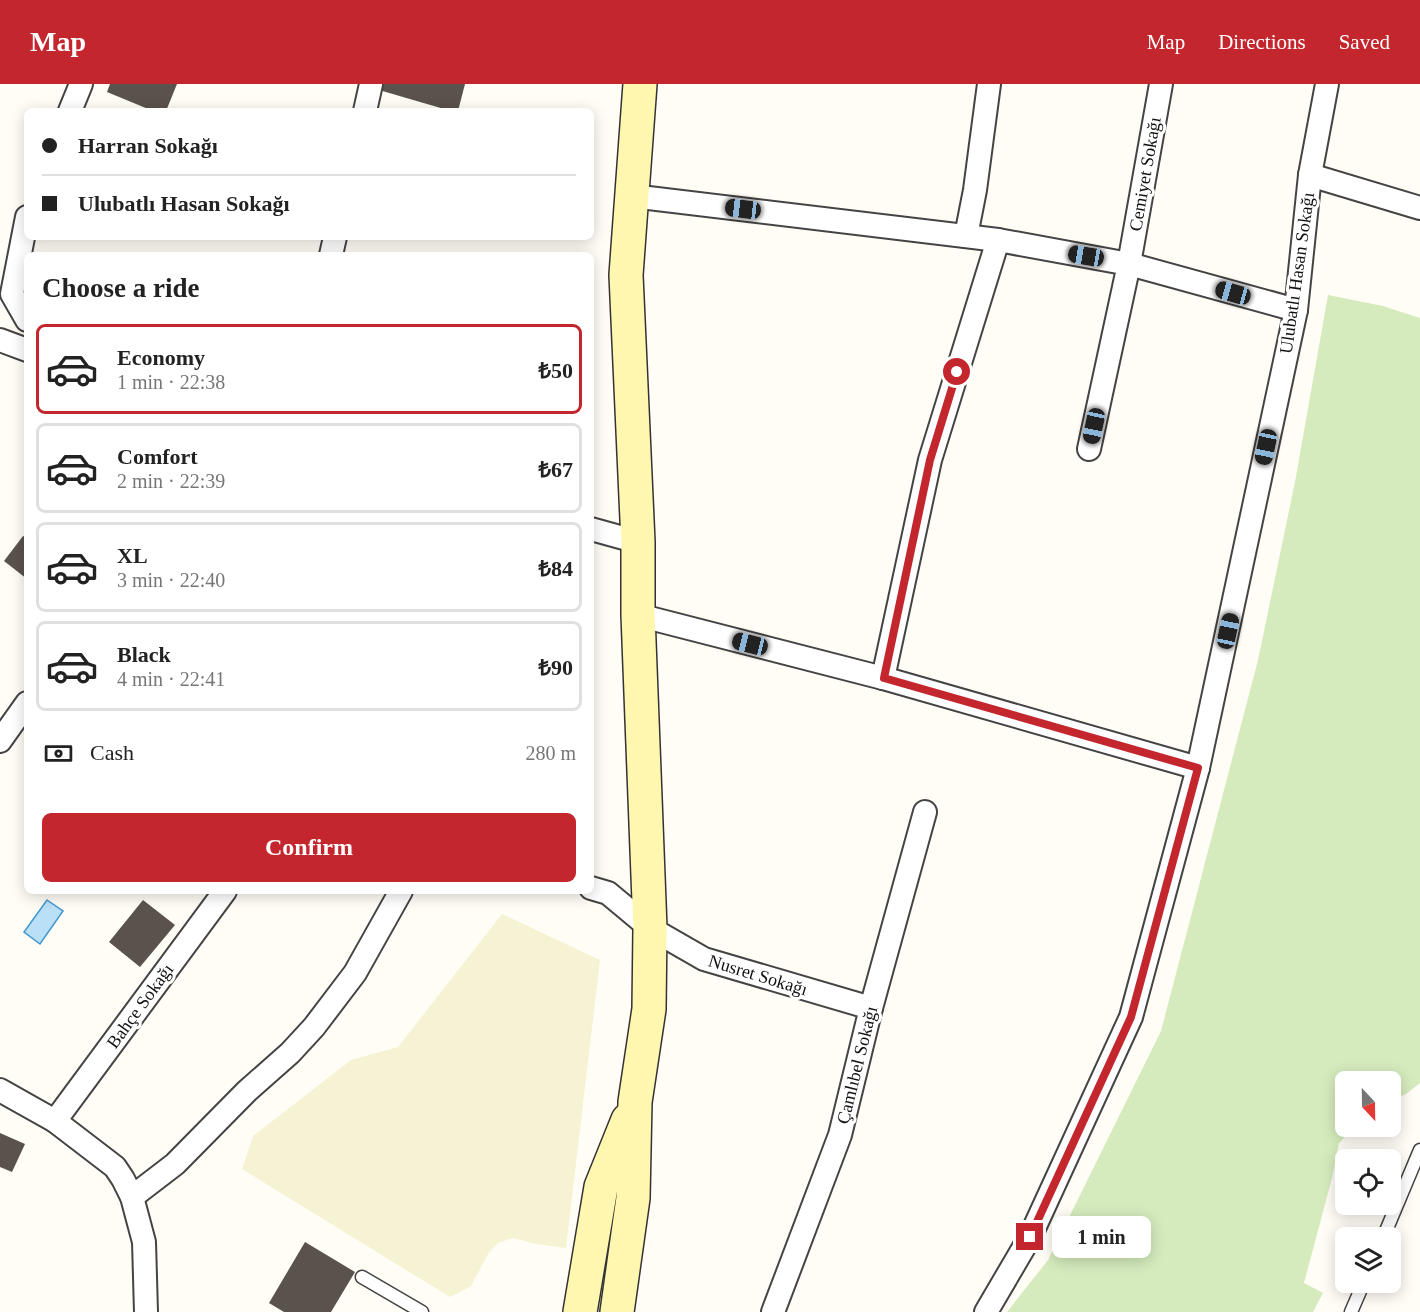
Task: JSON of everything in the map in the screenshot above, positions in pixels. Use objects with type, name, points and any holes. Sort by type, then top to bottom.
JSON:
[{"type":"main road","points":[[617,1312],[633,1198],[635,1102],[649,1009],[650,928],[638,615],[638,542],[626,275],[640,84]]},
{"type":"main road","points":[[580,1312],[601,1187],[635,1102]]},
{"type":"street","points":[[71,108],[81,84]]},
{"type":"street","points":[[366,108],[371,84]]},
{"type":"street","points":[[966,236],[975,190],[989,84]]},
{"type":"street","name":"Cemiyet Sokağı","points":[[1089,449],[1129,264],[1161,84]]},
{"type":"street","name":"Ulubatlı Hasan Sokağı","points":[[986,1312],[1030,1237],[1131,1017],[1198,768],[1296,310],[1310,175],[1327,84]]},
{"type":"street","points":[[1310,175],[1420,208]]},
{"type":"street","points":[[632,196],[998,240],[1129,264],[1296,310]]},
{"type":"street","points":[[24,232],[12,294],[24,315]]},
{"type":"street","points":[[884,678],[930,460],[998,240]]},
{"type":"street","points":[[0,340],[24,349]]},
{"type":"street","points":[[594,530],[638,542]]},
{"type":"street","points":[[638,615],[884,678],[1198,768]]},
{"type":"street","points":[[0,741],[24,707]]},
{"type":"street","name":"Çamlıbel Sokağı","points":[[773,1312],[840,1135],[871,1008],[925,812]]},
{"type":"street","name":"Nusret Sokağı","points":[[594,889],[608,893],[650,928],[704,959],[871,1008]]},
{"type":"street","name":"Bahçe Sokağı","points":[[55,1121],[223,894]]},
{"type":"street","points":[[132,1197],[175,1164],[314,1027],[355,973],[399,894]]},
{"type":"street","points":[[0,1090],[55,1121],[115,1167],[132,1197],[144,1242],[146,1312]]},
{"type":"lane","points":[[1388,1227],[1420,1150]]},
{"type":"lane","points":[[362,1277],[422,1312]]},
{"type":"lane","points":[[1351,1312],[1359,1293]]},
{"type":"shaded area","points":[[502,914],[600,960],[566,1248],[513,1238],[498,1243],[488,1254],[471,1286],[450,1297],[242,1169],[253,1136],[351,1060],[398,1047]]},
{"type":"green space","points":[[1328,295],[1383,306],[1420,318],[1420,1083],[1401,1096],[1401,1071],[1335,1071],[1335,1137],[1345,1137],[1339,1143],[1338,1149],[1335,1149],[1332,1178],[1304,1283],[1323,1293],[1313,1312],[1007,1312],[1048,1260],[1161,1031],[1258,660],[1295,482]]},
{"type":"water","points":[[47,900],[63,911],[40,944],[24,932]]},
{"type":"building","points":[[110,84],[177,84],[167,108],[146,108],[107,92]]},
{"type":"building","points":[[381,84],[465,84],[459,108],[441,108],[379,90]]},
{"type":"building","points":[[23,536],[24,536],[24,577],[4,561]]},
{"type":"building","points":[[143,900],[175,925],[140,967],[109,942]]},
{"type":"building","points":[[0,1133],[25,1144],[12,1172],[0,1167]]},
{"type":"building","points":[[305,1242],[355,1272],[331,1312],[284,1312],[269,1303]]},
{"type":"route","points":[[957,372],[930,460],[884,678],[1198,768],[1131,1017],[1030,1237]]}]
